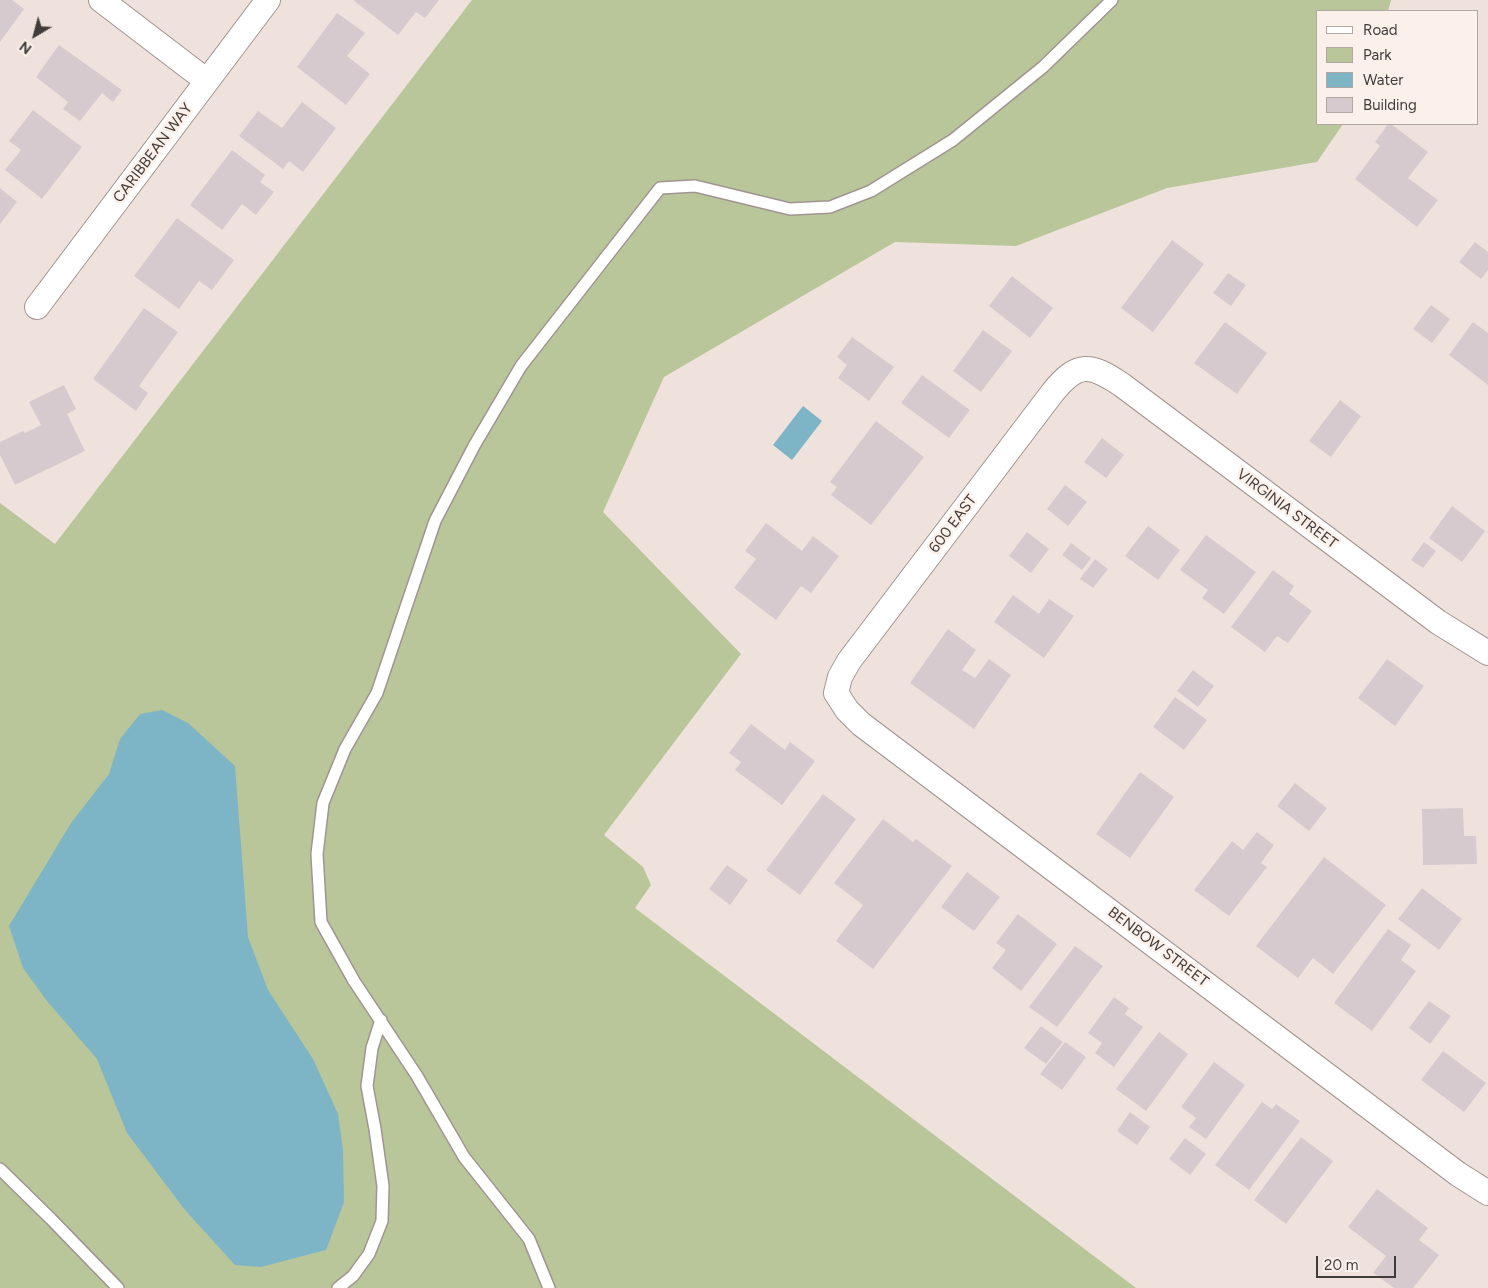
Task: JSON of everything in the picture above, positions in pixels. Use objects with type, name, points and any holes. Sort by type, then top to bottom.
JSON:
[{"type":"street","points":[[100,0],[208,81]]},
{"type":"street","name":"CARIBBEAN WAY","points":[[37,307],[268,0]]},
{"type":"street","name":"VIRGINIA STREET","points":[[1086,368],[1096,369],[1122,385],[1438,622],[1488,652]]},
{"type":"street","name":"600 EAST","points":[[836,693],[840,677],[849,661],[1054,392],[1067,377],[1076,371],[1086,368]]},
{"type":"street","name":"BENBOW STREET","points":[[836,693],[847,710],[861,724],[1458,1174],[1488,1193]]},
{"type":"lane","points":[[549,1288],[529,1239],[464,1157],[417,1076],[354,981],[321,922],[317,854],[323,803],[345,749],[377,693],[435,521],[474,446],[521,366],[660,188],[695,186],[790,209],[830,206],[871,191],[953,140],[1043,67],[1112,0]]},
{"type":"lane","points":[[338,1288],[353,1276],[369,1254],[382,1221],[382,1186],[376,1129],[367,1086],[372,1048],[381,1020]]},
{"type":"lane","points":[[0,1169],[118,1288]]},
{"type":"green space","points":[[472,0],[1391,0],[1388,10],[1316,10],[1316,125],[1342,125],[1317,162],[1167,188],[1016,246],[895,242],[664,377],[603,512],[741,654],[604,835],[643,867],[651,885],[635,908],[1136,1288],[0,1288],[0,503],[55,544]]},
{"type":"water","points":[[803,406],[822,421],[792,460],[773,445]]},
{"type":"water","points":[[162,710],[188,723],[235,766],[248,937],[268,990],[313,1059],[338,1114],[343,1150],[344,1202],[326,1250],[261,1267],[235,1265],[185,1210],[127,1133],[97,1059],[47,1001],[23,968],[9,926],[71,823],[109,774],[120,739],[140,714]]},
{"type":"building","points":[[0,0],[12,0],[24,9],[0,42]]},
{"type":"building","points":[[353,0],[439,0],[425,18],[416,12],[398,35]]},
{"type":"building","points":[[337,13],[365,33],[347,56],[370,74],[346,105],[297,67]]},
{"type":"building","points":[[59,45],[122,90],[113,102],[102,93],[80,121],[63,109],[68,102],[36,77]]},
{"type":"building","points":[[302,102],[336,128],[303,172],[289,161],[283,169],[239,136],[258,111],[282,128]]},
{"type":"building","points":[[33,110],[82,147],[42,199],[5,170],[21,150],[9,141]]},
{"type":"building","points":[[1387,125],[1392,125],[1428,152],[1408,178],[1438,200],[1417,227],[1355,179],[1380,146],[1375,142]]},
{"type":"building","points":[[232,150],[265,175],[260,182],[274,192],[256,215],[242,204],[222,230],[190,205]]},
{"type":"building","points":[[0,188],[17,202],[0,224]]},
{"type":"building","points":[[177,218],[234,260],[212,290],[199,281],[179,309],[134,276]]},
{"type":"building","points":[[1172,240],[1204,264],[1153,332],[1121,308]]},
{"type":"building","points":[[1475,242],[1488,252],[1488,270],[1481,279],[1459,262]]},
{"type":"building","points":[[1228,273],[1246,285],[1231,306],[1213,293]]},
{"type":"building","points":[[1012,276],[1053,308],[1030,338],[989,306]]},
{"type":"building","points":[[1431,305],[1450,319],[1432,343],[1413,329]]},
{"type":"building","points":[[144,308],[178,332],[139,386],[148,393],[136,411],[93,379]]},
{"type":"building","points":[[1225,322],[1267,353],[1237,394],[1194,363]]},
{"type":"building","points":[[1473,322],[1488,333],[1488,385],[1449,355]]},
{"type":"building","points":[[983,330],[1012,351],[981,392],[953,371]]},
{"type":"building","points":[[852,337],[894,367],[869,401],[838,378],[847,365],[837,357]]},
{"type":"building","points":[[922,375],[970,410],[949,438],[901,403]]},
{"type":"building","points":[[64,385],[76,409],[67,414],[85,451],[15,485],[0,455],[0,442],[41,425],[29,402]]},
{"type":"building","points":[[1340,400],[1361,416],[1331,457],[1309,441]]},
{"type":"building","points":[[876,421],[924,457],[871,525],[831,495],[837,487],[830,482]]},
{"type":"building","points":[[1102,438],[1124,455],[1106,478],[1084,462]]},
{"type":"building","points":[[1065,485],[1087,502],[1068,526],[1047,509]]},
{"type":"building","points":[[1452,506],[1485,531],[1462,562],[1429,538]]},
{"type":"building","points":[[766,523],[802,551],[813,536],[839,556],[811,593],[801,586],[776,620],[734,588],[756,559],[745,551]]},
{"type":"building","points":[[1148,526],[1180,550],[1158,580],[1125,556]]},
{"type":"building","points":[[1027,532],[1049,549],[1031,573],[1009,556]]},
{"type":"building","points":[[1206,535],[1256,572],[1224,614],[1202,598],[1208,590],[1180,570]]},
{"type":"building","points":[[1424,542],[1436,551],[1423,568],[1411,560]]},
{"type":"building","points":[[1071,543],[1091,558],[1082,570],[1062,555]]},
{"type":"building","points":[[1095,559],[1108,569],[1093,588],[1080,579]]},
{"type":"building","points":[[1273,570],[1294,586],[1289,594],[1312,611],[1288,643],[1277,636],[1265,652],[1231,627]]},
{"type":"building","points":[[1013,595],[1039,614],[1049,599],[1074,616],[1044,658],[994,622]]},
{"type":"building","points":[[948,629],[976,650],[962,670],[975,678],[989,659],[1011,675],[974,729],[910,683]]},
{"type":"building","points":[[1387,659],[1424,686],[1395,726],[1358,698]]},
{"type":"building","points":[[1193,670],[1214,686],[1198,707],[1177,691]]},
{"type":"building","points":[[1175,697],[1207,720],[1184,750],[1153,727]]},
{"type":"building","points":[[751,724],[785,750],[790,742],[815,761],[782,805],[735,770],[741,762],[729,753]]},
{"type":"building","points":[[1140,772],[1174,797],[1130,858],[1096,834]]},
{"type":"building","points":[[1295,783],[1327,808],[1309,831],[1277,806]]},
{"type":"building","points":[[823,794],[856,819],[800,895],[766,870]]},
{"type":"building","points":[[1463,808],[1464,836],[1476,836],[1477,864],[1423,865],[1422,809]]},
{"type":"building","points":[[883,819],[913,842],[916,839],[952,866],[873,969],[836,941],[863,905],[834,883]]},
{"type":"building","points":[[1257,832],[1274,845],[1261,863],[1267,867],[1229,916],[1194,890],[1232,841],[1243,850]]},
{"type":"building","points":[[1324,857],[1386,905],[1333,974],[1313,958],[1298,978],[1256,946]]},
{"type":"building","points":[[727,865],[748,880],[730,905],[709,889]]},
{"type":"building","points":[[967,872],[1000,897],[974,931],[941,907]]},
{"type":"building","points":[[1422,888],[1462,919],[1439,950],[1398,919]]},
{"type":"building","points":[[1018,914],[1057,944],[1021,991],[992,968],[1006,950],[996,943]]},
{"type":"building","points":[[1388,929],[1411,945],[1401,960],[1416,971],[1372,1031],[1334,1003]]},
{"type":"building","points":[[1075,946],[1103,966],[1057,1027],[1029,1007]]},
{"type":"building","points":[[1114,997],[1129,1008],[1125,1014],[1143,1027],[1114,1067],[1095,1053],[1102,1043],[1088,1033]]},
{"type":"building","points":[[1429,1001],[1451,1016],[1430,1044],[1409,1028]]},
{"type":"building","points":[[1041,1026],[1063,1042],[1046,1064],[1024,1048]]},
{"type":"building","points":[[1159,1032],[1188,1054],[1146,1111],[1116,1089]]},
{"type":"building","points":[[1065,1042],[1086,1057],[1062,1090],[1040,1074]]},
{"type":"building","points":[[1443,1051],[1486,1083],[1464,1112],[1421,1080]]},
{"type":"building","points":[[1214,1062],[1245,1085],[1206,1139],[1189,1127],[1196,1118],[1181,1107]]},
{"type":"building","points":[[1262,1102],[1272,1109],[1276,1104],[1300,1121],[1249,1190],[1215,1165]]},
{"type":"building","points":[[1130,1112],[1150,1127],[1137,1145],[1117,1131]]},
{"type":"building","points":[[1301,1137],[1333,1161],[1286,1224],[1254,1200]]},
{"type":"building","points":[[1185,1138],[1206,1154],[1190,1175],[1169,1159]]},
{"type":"building","points":[[1377,1189],[1428,1228],[1419,1240],[1439,1255],[1413,1288],[1394,1288],[1373,1273],[1386,1256],[1348,1227]]}]
